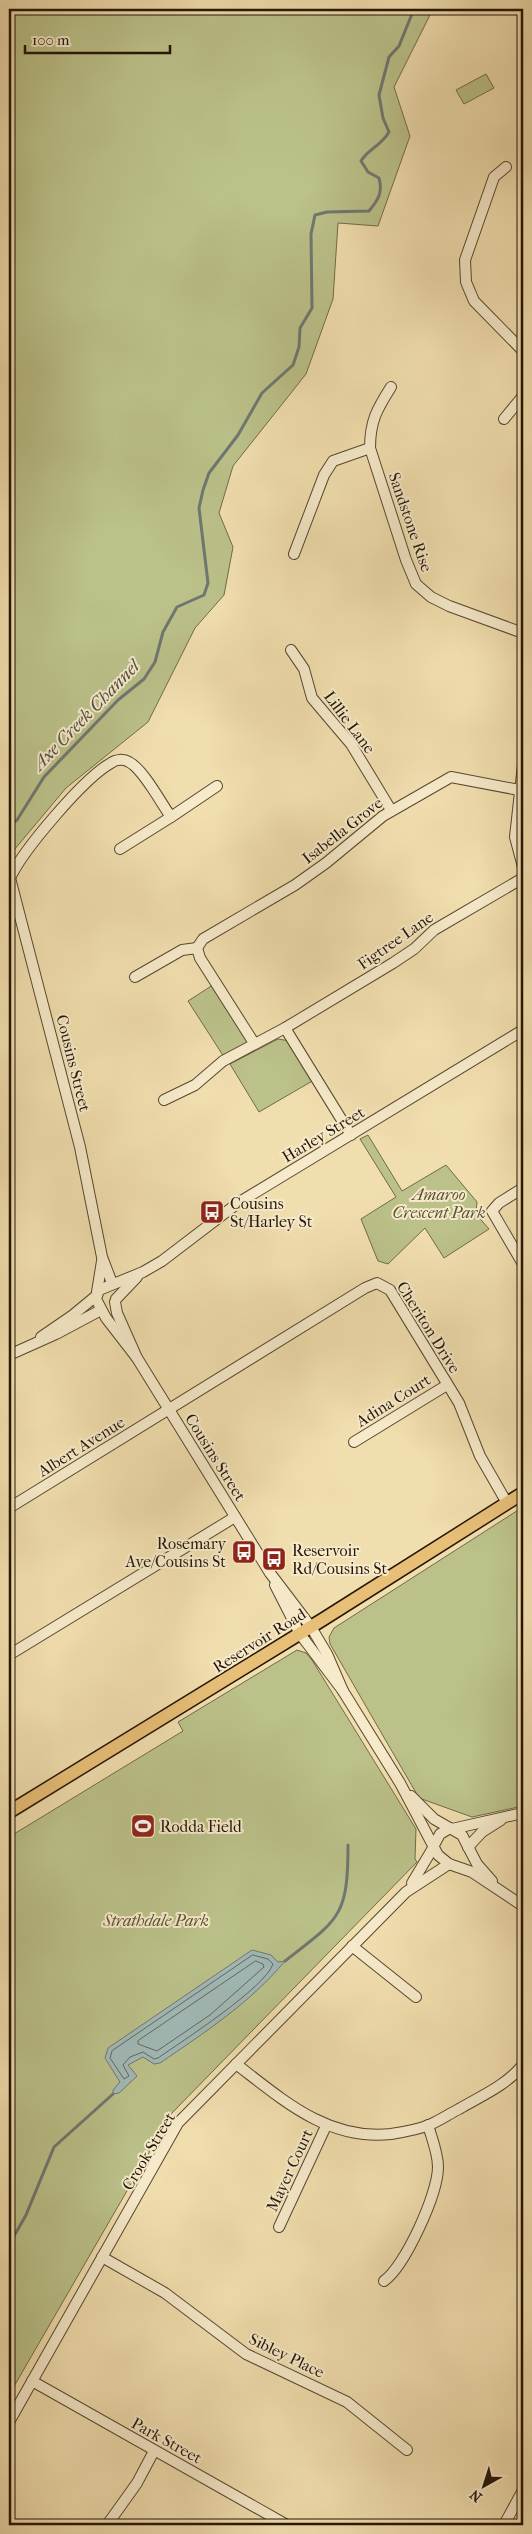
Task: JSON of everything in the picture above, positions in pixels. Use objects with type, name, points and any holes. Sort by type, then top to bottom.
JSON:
[{"type":"main road","name":"Reservoir Road","points":[[9,1812],[300,1634],[523,1493]]},
{"type":"street","points":[[506,167],[494,177],[465,260],[466,282],[474,301],[523,351]]},
{"type":"street","name":"Sandstone Rise","points":[[391,387],[377,408],[370,428],[370,448],[406,560],[416,584],[431,597],[449,606],[523,633]]},
{"type":"street","points":[[504,419],[523,396]]},
{"type":"street","points":[[294,554],[324,475],[333,461],[370,448]]},
{"type":"street","name":"Lillie Lane","points":[[291,650],[304,669],[312,698],[351,744],[390,810]]},
{"type":"street","points":[[9,878],[16,864],[75,793],[111,762],[121,759],[130,762],[143,776],[171,817]]},
{"type":"street","points":[[523,766],[515,837],[523,867]]},
{"type":"street","name":"Isabella Grove","points":[[135,977],[182,950],[197,948],[203,939],[303,880],[390,810],[451,776],[519,790]]},
{"type":"street","points":[[120,850],[217,786]]},
{"type":"street","name":"Cousins Street","points":[[9,878],[80,1147],[102,1257],[113,1284],[117,1314],[137,1358]]},
{"type":"street","name":"Figtree Lane","points":[[164,1100],[195,1085],[223,1061],[285,1028],[393,963],[414,949],[434,930],[523,878]]},
{"type":"street","points":[[197,948],[200,958],[254,1044]]},
{"type":"street","points":[[285,1028],[351,1135]]},
{"type":"street","name":"Harley Street","points":[[96,1294],[113,1284],[143,1272],[178,1250],[227,1210],[523,1030]]},
{"type":"street","points":[[523,1188],[499,1203],[492,1212],[523,1264]]},
{"type":"street","name":"Cousins Street","points":[[102,1257],[96,1294],[101,1310],[137,1358],[270,1573],[311,1627],[327,1654],[343,1691]]},
{"type":"street","name":"Harley Street","points":[[101,1310],[115,1300],[143,1272]]},
{"type":"street","name":"Cheriton Drive","points":[[169,1410],[364,1288],[377,1283],[384,1285],[390,1290],[463,1412],[480,1456],[507,1503]]},
{"type":"street","points":[[34,1342],[96,1294]]},
{"type":"street","points":[[9,1355],[34,1342],[56,1334],[101,1310]]},
{"type":"street","name":"Adina Court","points":[[354,1442],[447,1385]]},
{"type":"street","name":"Albert Avenue","points":[[9,1508],[169,1410]]},
{"type":"street","points":[[9,1655],[235,1517]]},
{"type":"street","name":"Cousins Street","points":[[270,1573],[300,1634],[343,1691],[400,1783],[433,1847]]},
{"type":"street","name":"Cousins Street","points":[[400,1783],[423,1809],[451,1829]]},
{"type":"street","points":[[523,1813],[451,1829],[440,1834],[433,1847],[442,1859],[472,1872],[523,1906]]},
{"type":"street","points":[[450,1863],[460,1860],[482,1832],[506,1817]]},
{"type":"street","points":[[451,1829],[462,1835],[478,1865],[499,1889]]},
{"type":"street","name":"Crook Street","points":[[406,1892],[433,1847]]},
{"type":"street","name":"Crook Street","points":[[9,2422],[178,2124],[406,1892],[450,1863]]},
{"type":"street","points":[[352,1946],[416,1997]]},
{"type":"street","points":[[236,2064],[297,2110],[326,2126],[355,2133],[378,2135],[401,2133],[428,2126],[503,2084],[522,2066]]},
{"type":"street","name":"Mayer Court","points":[[279,2228],[326,2126]]},
{"type":"street","points":[[384,2281],[400,2264],[433,2194],[438,2167],[428,2126]]},
{"type":"street","name":"Sibley Place","points":[[102,2257],[170,2297],[246,2354],[347,2402],[407,2450]]},
{"type":"street","name":"Park Street","points":[[32,2381],[287,2525]]},
{"type":"street","points":[[107,2525],[137,2483],[154,2450]]},
{"type":"street","points":[[504,2525],[523,2490]]},
{"type":"green space","points":[[9,9],[433,9],[394,87],[410,136],[378,226],[338,223],[333,299],[306,374],[233,466],[219,513],[233,547],[224,595],[195,628],[148,722],[66,788],[9,856]]},
{"type":"green space","points":[[486,74],[494,88],[464,104],[456,90]]},
{"type":"green space","points":[[216,983],[251,1042],[224,1057],[188,1001]]},
{"type":"green space","points":[[278,1039],[290,1041],[314,1080],[259,1112],[230,1064]]},
{"type":"green space","name":"Amaroo Crescent Park","points":[[368,1135],[402,1191],[446,1165],[477,1202],[476,1214],[489,1229],[444,1258],[425,1228],[388,1264],[378,1261],[361,1219],[396,1197],[360,1139]]},
{"type":"green space","points":[[523,1507],[523,1806],[472,1817],[419,1798],[330,1644],[329,1637],[334,1628]]},
{"type":"green space","name":"Strathdale Park","points":[[297,1650],[306,1653],[312,1660],[416,1829],[415,1859],[417,1862],[172,2113],[9,2395],[9,1837],[183,1731],[178,1722]]},
{"type":"water","points":[[252,1950],[271,1955],[278,1962],[285,1961],[242,2004],[210,2029],[160,2063],[154,2064],[143,2057],[128,2065],[137,2076],[119,2093],[113,2094],[113,2090],[120,2082],[105,2058],[108,2048]]},
{"type":"waterway","name":"Axe Creek Channel","points":[[9,826],[17,820],[44,777],[118,700],[144,679],[155,662],[163,632],[177,607],[204,595],[208,583],[199,508],[209,473],[238,435],[262,393],[293,365],[299,347],[300,328],[312,308],[311,234],[315,215],[327,212],[369,211],[379,196],[379,178],[368,172],[361,161],[389,132],[383,118],[379,95],[389,57],[399,46],[414,9]]},
{"type":"waterway","points":[[285,1961],[318,1935],[337,1914],[346,1888],[348,1845]]},
{"type":"waterway","points":[[9,2245],[26,2215],[54,2147],[113,2094]]},
{"type":"place","name":"Cousins St/Harley St","points":[[212,1212]]},
{"type":"place","name":"Rosemary Ave/Cousins St","points":[[244,1552]]},
{"type":"place","name":"Reservoir Rd/Cousins St","points":[[274,1559]]},
{"type":"place","name":"Rodda Field","points":[[143,1826]]}]
